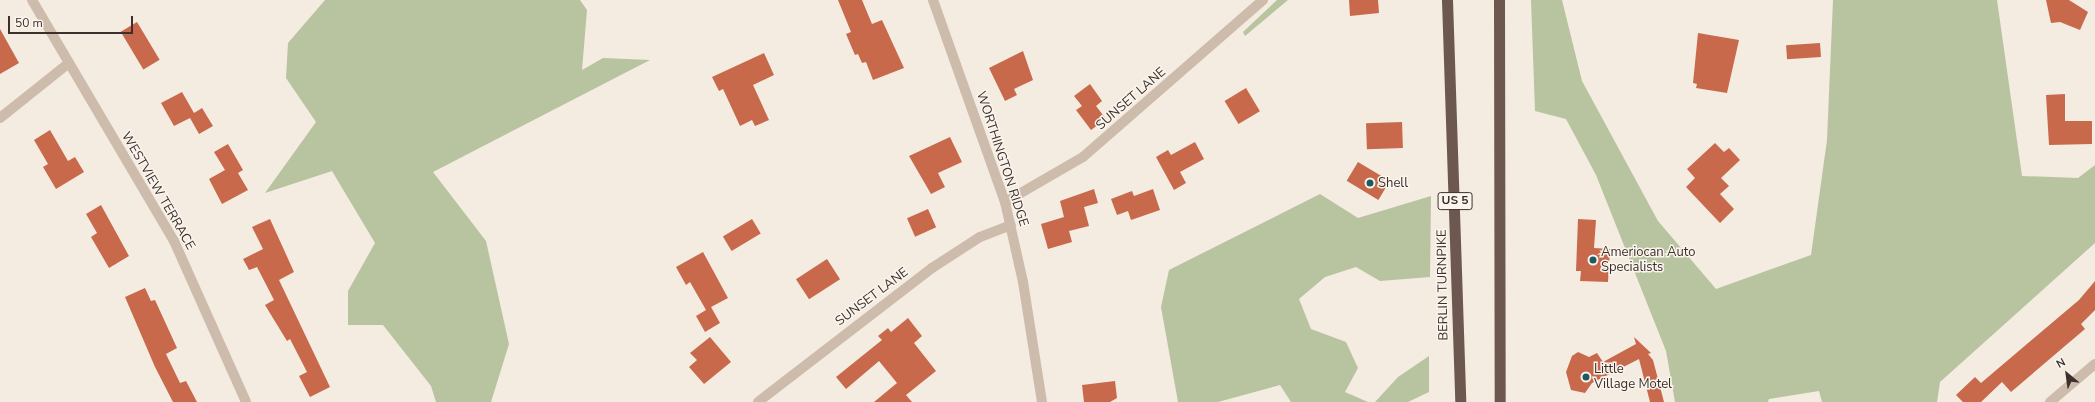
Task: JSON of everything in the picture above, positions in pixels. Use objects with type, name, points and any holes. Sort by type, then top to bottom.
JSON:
[{"type":"highway","name":"BERLIN TURNPIKE","points":[[1447,0],[1460,402]]},
{"type":"highway","points":[[1499,0],[1500,402]]},
{"type":"street","name":"WESTVIEW TERRACE","points":[[32,0],[174,241],[246,402]]},
{"type":"street","name":"WORTHINGTON RIDGE","points":[[933,0],[1005,202],[1011,225],[1042,402]]},
{"type":"street","name":"SUNSET LANE","points":[[1005,202],[1083,157],[1263,0]]},
{"type":"street","points":[[0,118],[69,63]]},
{"type":"street","name":"SUNSET LANE","points":[[758,402],[932,268],[980,238],[1011,225]]},
{"type":"street","points":[[2050,402],[2095,364]]},
{"type":"green space","points":[[325,0],[580,0],[587,10],[582,70],[603,58],[650,60],[433,172],[486,241],[509,344],[491,402],[436,402],[431,386],[383,325],[348,325],[348,291],[375,243],[332,171],[265,193],[316,122],[286,78],[288,43]]},
{"type":"green space","points":[[1277,0],[1288,0],[1245,36],[1243,32]]},
{"type":"green space","points":[[1531,0],[1562,0],[1582,81],[1658,221],[1716,289],[1811,255],[1827,140],[1833,0],[1997,0],[2022,176],[2078,178],[2095,165],[2095,243],[1940,382],[1937,402],[1822,402],[1819,391],[1769,399],[1768,402],[1675,402],[1666,351],[1596,175],[1566,119],[1535,111]]},
{"type":"green space","points":[[1320,194],[1358,218],[1431,196],[1430,277],[1380,281],[1356,267],[1325,277],[1299,299],[1311,329],[1346,342],[1358,368],[1345,392],[1368,402],[1291,402],[1280,385],[1218,402],[1178,402],[1161,307],[1169,270]]},
{"type":"green space","points":[[1429,356],[1429,392],[1408,402],[1375,402],[1398,377]]},
{"type":"building","points":[[838,0],[862,0],[872,24],[882,20],[904,68],[873,80],[866,62],[862,63],[858,54],[855,55],[846,34],[851,32]]},
{"type":"building","points":[[1349,0],[1378,0],[1379,13],[1350,16]]},
{"type":"building","points":[[2046,0],[2069,0],[2088,12],[2080,30],[2060,22],[2051,23]]},
{"type":"building","points":[[137,22],[160,60],[143,70],[121,32]]},
{"type":"building","points":[[0,29],[19,63],[0,74]]},
{"type":"building","points":[[1698,33],[1739,40],[1727,93],[1696,88],[1697,84],[1693,83]]},
{"type":"building","points":[[1820,43],[1821,57],[1787,59],[1786,45]]},
{"type":"building","points":[[1023,51],[1033,80],[1014,89],[1017,95],[1005,101],[989,68]]},
{"type":"building","points":[[764,53],[774,75],[753,85],[769,120],[755,126],[752,120],[740,126],[723,89],[719,91],[712,77]]},
{"type":"building","points":[[1090,84],[1102,101],[1096,106],[1106,119],[1091,130],[1076,110],[1082,106],[1074,96]]},
{"type":"building","points":[[1246,88],[1260,111],[1238,124],[1225,101]]},
{"type":"building","points":[[182,92],[194,113],[202,108],[213,126],[199,134],[190,118],[174,126],[161,103]]},
{"type":"building","points":[[2065,94],[2065,121],[2092,121],[2092,144],[2049,145],[2046,95]]},
{"type":"building","points":[[1402,122],[1403,148],[1367,149],[1366,123]]},
{"type":"building","points":[[50,130],[68,161],[75,157],[84,172],[56,189],[43,167],[48,164],[34,140]]},
{"type":"building","points":[[950,137],[962,162],[938,173],[945,187],[931,194],[909,156]]},
{"type":"building","points":[[1195,142],[1204,159],[1180,172],[1186,183],[1174,190],[1156,157],[1168,150],[1171,155]]},
{"type":"building","points":[[1715,143],[1724,152],[1729,148],[1740,160],[1721,178],[1729,186],[1720,194],[1734,209],[1720,223],[1686,187],[1695,178],[1687,169]]},
{"type":"building","points":[[228,144],[243,170],[238,173],[248,190],[222,204],[209,179],[225,170],[214,152]]},
{"type":"building","points":[[1358,162],[1390,181],[1378,200],[1347,181]]},
{"type":"building","points":[[1094,189],[1098,203],[1084,207],[1089,226],[1069,231],[1072,242],[1048,249],[1041,224],[1064,217],[1060,201]]},
{"type":"building","points":[[1153,189],[1160,210],[1131,220],[1128,211],[1117,215],[1111,199],[1132,191],[1134,196]]},
{"type":"building","points":[[101,205],[129,256],[109,268],[91,237],[97,233],[86,214]]},
{"type":"building","points":[[928,209],[936,227],[915,237],[907,218]]},
{"type":"building","points":[[270,219],[294,272],[279,280],[330,387],[310,397],[299,376],[307,372],[290,339],[287,341],[265,305],[274,300],[257,267],[249,270],[243,259],[263,249],[252,227]]},
{"type":"building","points":[[752,219],[761,234],[732,251],[723,237]]},
{"type":"building","name":"Ameriocan Auto Specialists","points":[[1578,219],[1596,220],[1594,248],[1610,249],[1608,282],[1580,281],[1581,271],[1576,271]]},
{"type":"building","points":[[703,252],[728,298],[711,307],[720,323],[705,332],[696,316],[706,310],[690,282],[686,285],[676,267]]},
{"type":"building","points":[[827,259],[840,279],[809,299],[796,279]]},
{"type":"building","points":[[2095,281],[2095,310],[2081,324],[2085,329],[2011,392],[2002,382],[1981,402],[1963,402],[1956,395],[1975,377],[1981,383],[2079,300]]},
{"type":"building","points":[[145,288],[151,301],[155,300],[177,348],[166,354],[180,383],[186,381],[197,402],[173,402],[155,367],[125,297]]},
{"type":"building","points":[[908,318],[922,336],[914,343],[936,371],[906,395],[912,402],[874,402],[897,383],[879,361],[846,389],[836,377],[882,340],[878,336],[888,328],[891,332]]},
{"type":"building","points":[[710,337],[731,362],[704,384],[689,367],[697,360],[690,353]]},
{"type":"building","name":"Little Village Motel","points":[[1634,337],[1651,353],[1648,354],[1653,360],[1664,402],[1650,402],[1639,359],[1592,383],[1585,393],[1571,390],[1566,372],[1572,356],[1578,352],[1589,357],[1597,353],[1603,362],[1636,344]]},
{"type":"building","points":[[1115,381],[1117,398],[1110,402],[1084,402],[1082,385]]},
{"type":"place","name":"Shell","points":[[1370,183]]},
{"type":"place","name":"Ameriocan Auto Specialists","points":[[1593,260]]},
{"type":"place","name":"Little Village Motel","points":[[1586,377]]}]
